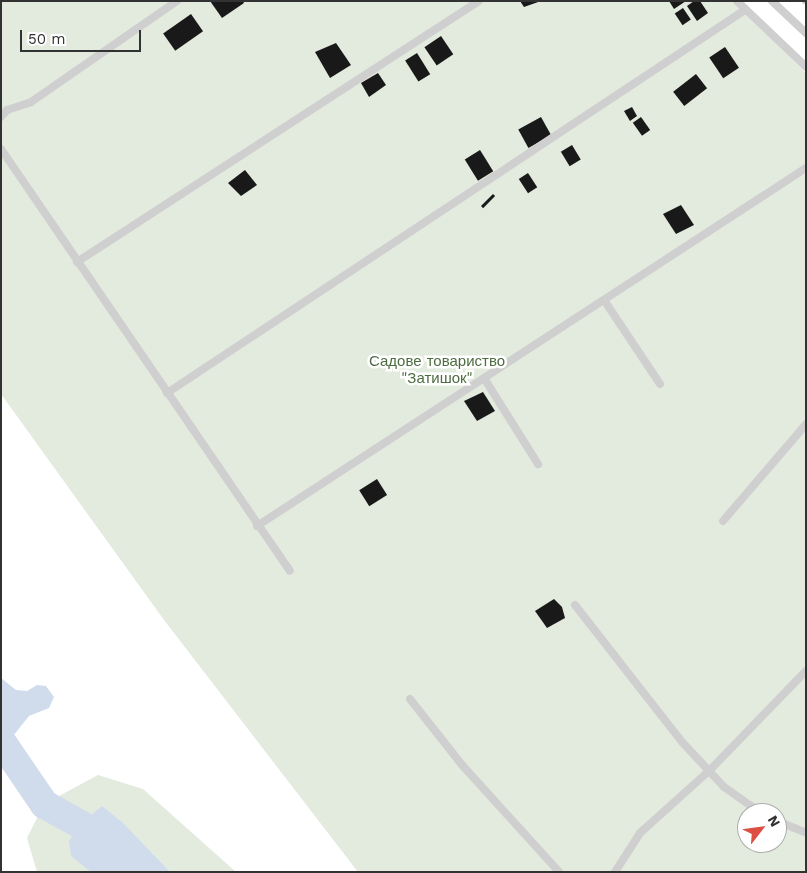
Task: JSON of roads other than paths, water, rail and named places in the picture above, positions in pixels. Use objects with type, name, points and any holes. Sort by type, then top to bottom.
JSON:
[{"type":"lane","points":[[1,117],[7,110],[31,102],[177,1]]},
{"type":"lane","points":[[77,262],[478,1]]},
{"type":"lane","points":[[737,1],[806,67]]},
{"type":"lane","points":[[772,1],[806,33]]},
{"type":"lane","points":[[167,393],[745,10]]},
{"type":"lane","points":[[1,149],[257,526],[290,571]]},
{"type":"lane","points":[[257,526],[806,168]]},
{"type":"lane","points":[[604,300],[660,384]]},
{"type":"lane","points":[[484,378],[538,464]]},
{"type":"lane","points":[[723,521],[806,424]]},
{"type":"lane","points":[[575,605],[683,743],[724,787],[747,803]]},
{"type":"lane","points":[[615,872],[640,833],[710,770],[806,671]]},
{"type":"lane","points":[[410,699],[463,766],[559,872]]},
{"type":"lane","points":[[787,825],[806,833]]},
{"type":"water","points":[[1,678],[16,690],[27,691],[37,685],[46,686],[54,697],[49,708],[29,716],[1,751]]},
{"type":"water","points":[[102,806],[123,823],[170,872],[91,872],[71,856],[69,841],[80,824]]},
{"type":"waterway","points":[[1,741],[44,804],[80,824],[125,872]]},
{"type":"park label","name":"Садове товариство \"Затишок\"","points":[[437,370]]}]
